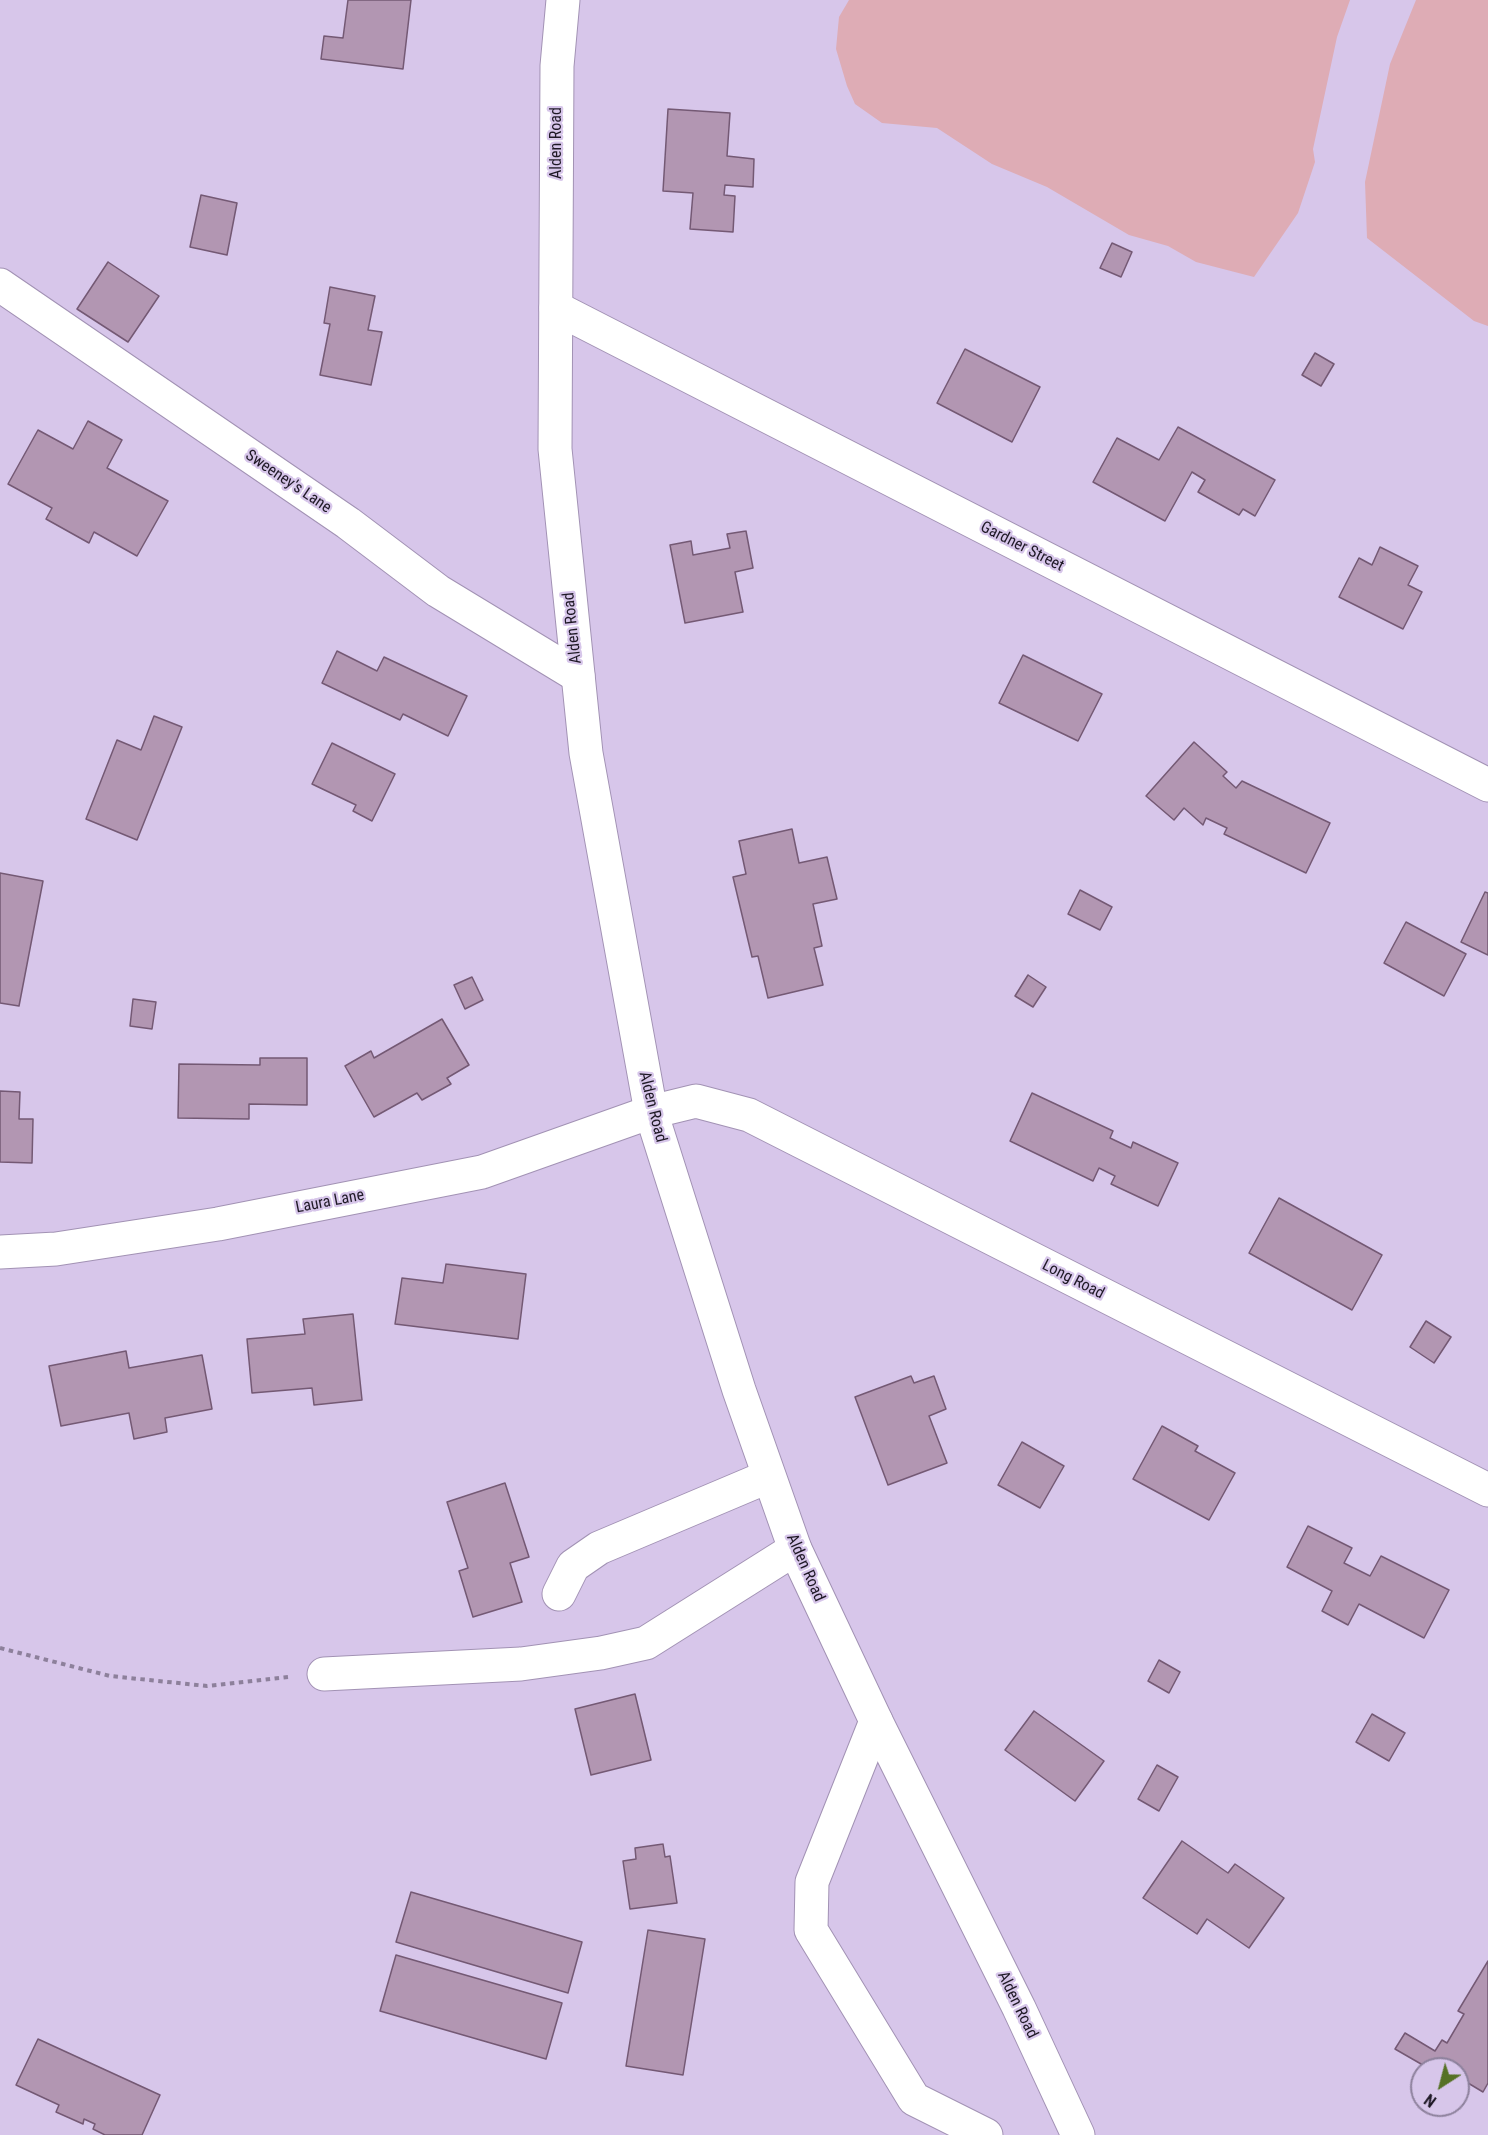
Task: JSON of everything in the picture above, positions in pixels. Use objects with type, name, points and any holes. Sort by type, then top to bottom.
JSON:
[{"type":"street","name":"Alden Road","points":[[564,0],[557,66],[555,450],[586,753],[651,1112],[768,1477],[795,1549],[876,1721],[1078,2135]]},
{"type":"street","name":"Sweeney's Lane","points":[[0,285],[340,517],[438,591],[578,676]]},
{"type":"street","name":"Gardner Street","points":[[556,308],[1488,785]]},
{"type":"street","name":"Long Road","points":[[651,1112],[696,1101],[749,1115],[1488,1490]]},
{"type":"street","name":"Laura Lane","points":[[0,1252],[56,1249],[218,1224],[482,1172],[651,1112]]},
{"type":"street","points":[[559,1593],[573,1566],[599,1548],[768,1477]]},
{"type":"street","points":[[324,1674],[521,1664],[601,1653],[646,1643],[795,1549]]},
{"type":"street","points":[[876,1721],[812,1882],[811,1930],[914,2099],[986,2135]]},
{"type":"path","points":[[0,1648],[111,1676],[207,1686],[324,1674]]},
{"type":"shaded area","points":[[849,0],[1350,0],[1337,37],[1313,149],[1315,162],[1298,213],[1254,277],[1196,262],[1168,246],[1129,235],[1047,187],[992,164],[937,128],[882,123],[855,104],[836,49],[839,17]]},
{"type":"shaded area","points":[[1416,0],[1488,0],[1488,326],[1474,321],[1367,238],[1365,182],[1390,64]]},
{"type":"building","points":[[348,0],[411,0],[403,69],[321,59],[324,36],[343,38]]},
{"type":"building","points":[[668,109],[730,113],[727,156],[754,159],[753,187],[725,185],[724,195],[735,196],[733,232],[690,229],[693,193],[663,191]]},
{"type":"building","points":[[201,195],[237,203],[227,255],[190,247]]},
{"type":"building","points":[[1112,243],[1132,252],[1121,277],[1100,268]]},
{"type":"building","points":[[108,262],[159,296],[128,342],[77,309]]},
{"type":"building","points":[[330,287],[375,296],[368,330],[382,332],[371,385],[320,375],[330,324],[324,323]]},
{"type":"building","points":[[965,349],[1040,387],[1012,442],[937,403]]},
{"type":"building","points":[[1315,353],[1334,364],[1321,386],[1302,375]]},
{"type":"building","points":[[88,421],[122,440],[107,468],[168,501],[137,556],[94,532],[89,543],[46,519],[52,508],[8,484],[38,430],[73,449]]},
{"type":"building","points":[[1178,427],[1275,480],[1255,516],[1243,509],[1239,515],[1198,492],[1205,480],[1192,472],[1165,521],[1093,482],[1117,438],[1159,460]]},
{"type":"building","points":[[746,531],[753,568],[735,572],[743,612],[685,623],[670,545],[691,541],[693,555],[730,548],[727,534]]},
{"type":"building","points":[[1380,547],[1418,566],[1408,585],[1422,592],[1403,629],[1339,597],[1359,558],[1372,565]]},
{"type":"building","points":[[337,651],[377,671],[384,657],[467,696],[448,736],[403,714],[400,720],[322,683]]},
{"type":"building","points":[[1023,655],[1102,694],[1078,741],[999,703]]},
{"type":"building","points":[[154,716],[182,727],[137,840],[86,819],[117,740],[141,750]]},
{"type":"building","points":[[1194,742],[1227,772],[1223,776],[1236,788],[1242,781],[1330,823],[1306,873],[1224,834],[1227,828],[1206,818],[1203,825],[1184,808],[1174,820],[1146,796]]},
{"type":"building","points":[[332,743],[395,774],[372,821],[353,811],[356,805],[312,784]]},
{"type":"building","points":[[792,829],[799,863],[827,857],[837,899],[813,904],[822,946],[814,948],[823,985],[768,998],[758,956],[752,957],[733,877],[746,874],[739,841]]},
{"type":"building","points":[[0,873],[43,881],[19,1006],[0,1003]]},
{"type":"building","points":[[1080,890],[1112,907],[1100,930],[1068,914]]},
{"type":"building","points":[[1485,892],[1488,893],[1488,955],[1461,942]]},
{"type":"building","points":[[1406,922],[1466,954],[1444,996],[1384,963]]},
{"type":"building","points":[[1028,975],[1046,987],[1033,1007],[1015,996]]},
{"type":"building","points":[[472,977],[483,1000],[465,1009],[454,985]]},
{"type":"building","points":[[133,999],[156,1002],[152,1029],[130,1026]]},
{"type":"building","points":[[442,1019],[469,1065],[447,1078],[451,1084],[422,1100],[417,1093],[374,1117],[345,1066],[371,1051],[374,1058]]},
{"type":"building","points":[[260,1058],[307,1058],[307,1105],[249,1104],[249,1119],[178,1118],[179,1064],[260,1065]]},
{"type":"building","points":[[0,1091],[20,1092],[19,1119],[33,1119],[32,1163],[0,1162]]},
{"type":"building","points":[[1032,1093],[1113,1131],[1110,1138],[1131,1148],[1133,1142],[1178,1163],[1158,1206],[1111,1184],[1115,1176],[1099,1168],[1093,1181],[1010,1141]]},
{"type":"building","points":[[1279,1198],[1382,1255],[1352,1310],[1249,1253]]},
{"type":"building","points":[[446,1264],[526,1274],[518,1339],[395,1324],[402,1278],[443,1283]]},
{"type":"building","points":[[353,1314],[362,1400],[314,1405],[312,1388],[252,1393],[247,1339],[305,1334],[303,1319]]},
{"type":"building","points":[[1426,1321],[1451,1337],[1434,1363],[1410,1347]]},
{"type":"building","points":[[126,1351],[129,1368],[202,1355],[212,1409],[165,1418],[167,1432],[134,1439],[129,1413],[61,1426],[49,1366]]},
{"type":"building","points":[[911,1376],[914,1383],[934,1376],[946,1409],[929,1416],[947,1463],[888,1485],[855,1397]]},
{"type":"building","points":[[1162,1426],[1198,1446],[1195,1451],[1235,1473],[1209,1520],[1133,1479]]},
{"type":"building","points":[[1022,1442],[1064,1466],[1040,1508],[998,1485]]},
{"type":"building","points":[[505,1483],[529,1557],[510,1563],[522,1602],[473,1617],[459,1571],[468,1568],[447,1502]]},
{"type":"building","points":[[1308,1526],[1352,1548],[1344,1563],[1370,1576],[1381,1556],[1449,1590],[1424,1638],[1359,1604],[1348,1625],[1322,1611],[1332,1591],[1287,1567]]},
{"type":"building","points":[[1159,1660],[1180,1672],[1169,1693],[1148,1681]]},
{"type":"building","points":[[635,1694],[651,1760],[591,1775],[575,1709]]},
{"type":"building","points":[[1034,1711],[1104,1761],[1075,1801],[1005,1750]]},
{"type":"building","points":[[1372,1714],[1405,1733],[1389,1761],[1356,1742]]},
{"type":"building","points":[[1157,1765],[1178,1777],[1159,1811],[1138,1799]]},
{"type":"building","points":[[1182,1841],[1228,1873],[1235,1864],[1284,1898],[1249,1948],[1207,1919],[1197,1934],[1143,1898]]},
{"type":"building","points":[[663,1844],[665,1857],[670,1856],[677,1903],[630,1909],[623,1861],[636,1859],[635,1848]]},
{"type":"building","points":[[411,1892],[582,1942],[568,1993],[396,1942]]},
{"type":"building","points":[[648,1930],[705,1939],[683,2075],[626,2066]]},
{"type":"building","points":[[396,1955],[562,2003],[546,2059],[380,2011]]},
{"type":"building","points":[[1488,1961],[1488,2083],[1483,2092],[1470,2084],[1470,2057],[1410,2058],[1395,2049],[1405,2033],[1435,2051],[1442,2040],[1447,2043],[1464,2014],[1458,2011]]},
{"type":"building","points":[[38,2039],[160,2095],[142,2135],[105,2135],[93,2129],[95,2124],[84,2119],[83,2124],[56,2112],[59,2105],[16,2085]]}]
